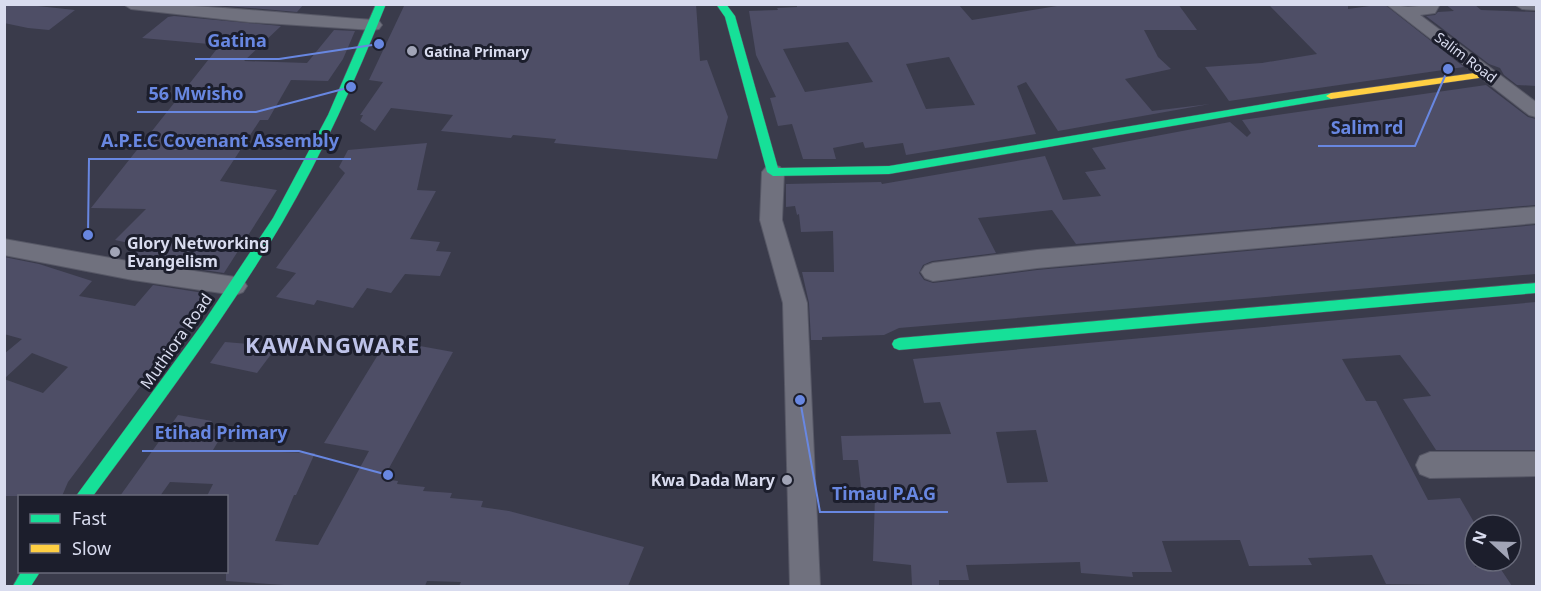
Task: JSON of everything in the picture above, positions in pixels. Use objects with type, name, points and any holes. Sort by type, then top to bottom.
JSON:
[{"type":"street","points":[[131,4],[249,17],[373,25]]},
{"type":"street","name":"Muthiora Road","points":[[85,495],[235,286],[278,219],[333,118],[381,4]]},
{"type":"street","points":[[720,4],[730,16],[773,172],[771,220],[795,303],[805,586]]},
{"type":"street","points":[[1400,8],[1428,9],[1432,4]]},
{"type":"street","points":[[1522,4],[1536,5]]},
{"type":"street","name":"Salim Road","points":[[1400,8],[1536,111]]},
{"type":"street","points":[[773,172],[899,169],[1267,105],[1489,74]]},
{"type":"street","points":[[933,272],[1037,259],[1536,215]]},
{"type":"street","points":[[4,247],[133,271],[235,286]]},
{"type":"street","points":[[898,344],[1536,288]]},
{"type":"street","points":[[1430,465],[1536,464]]},
{"type":"street","points":[[21,586],[30,573]]},
{"type":"building","points":[[4,4],[75,10],[49,30],[4,23]]},
{"type":"building","points":[[204,4],[304,4],[297,12]]},
{"type":"building","points":[[696,4],[700,61],[707,60],[728,117],[717,159],[554,143],[556,139],[513,135],[511,138],[441,131],[453,115],[391,108],[375,131],[360,121],[363,115],[360,115],[383,82],[369,80],[404,6]]},
{"type":"building","points":[[797,4],[958,4],[972,20],[1069,4],[1178,4],[1197,30],[1144,30],[1158,57],[1171,69],[1125,79],[1152,111],[1210,104],[1058,131],[1026,82],[1017,86],[1036,134],[906,155],[903,143],[865,148],[863,142],[833,148],[836,159],[803,159],[792,124],[778,126],[770,98],[776,97],[756,55],[749,11],[797,7]],"holes":[[[848,42],[873,82],[805,92],[783,49]],[[949,57],[975,105],[926,109],[906,64]]]},
{"type":"building","points":[[1268,4],[1348,4],[1348,9],[1384,4],[1464,67],[1229,101],[1205,67],[1262,63],[1317,54]]},
{"type":"building","points":[[1445,4],[1474,4],[1481,10],[1536,12],[1536,86],[1517,85],[1504,75],[1500,68],[1489,64],[1426,16],[1435,15],[1438,12],[1454,11]]},
{"type":"building","points":[[168,17],[281,26],[244,61],[307,63],[334,30],[355,31],[343,59],[328,81],[291,80],[268,120],[260,120],[220,181],[277,190],[224,273],[156,263],[127,255],[138,245],[115,240],[146,209],[91,208],[220,45],[142,38]]},
{"type":"building","points":[[1486,85],[1528,117],[1536,119],[1536,205],[1076,244],[1052,210],[978,218],[996,253],[932,261],[923,265],[919,273],[924,280],[933,283],[1037,270],[1536,225],[1536,274],[899,328],[884,335],[822,337],[822,340],[811,340],[809,303],[802,272],[834,272],[833,231],[801,232],[799,214],[797,215],[795,206],[786,207],[786,184],[881,182],[882,184],[1045,156],[1063,200],[1101,196],[1085,172],[1106,169],[1092,148],[1230,122],[1247,137],[1251,133],[1242,120]]},
{"type":"building","points":[[427,143],[417,190],[436,191],[410,239],[440,242],[436,251],[451,252],[440,276],[405,274],[391,293],[367,288],[353,308],[317,300],[314,305],[276,297],[296,273],[276,268],[345,173],[339,167],[348,150]]},
{"type":"building","points":[[4,257],[39,264],[92,281],[79,296],[135,306],[153,285],[210,294],[68,482],[62,495],[4,496],[4,379],[4,354],[22,339],[4,334]],"holes":[[[32,353],[68,367],[43,393],[4,379]]]},
{"type":"building","points":[[1536,302],[1536,450],[1436,450],[1403,399],[1431,396],[1400,355],[1342,359],[1366,401],[1376,401],[1428,500],[1460,498],[1469,513],[1463,513],[1463,573],[1503,573],[1512,586],[1386,584],[1372,555],[1308,558],[1312,565],[1249,566],[1240,540],[1162,541],[1172,572],[1132,572],[1133,577],[1081,573],[1080,562],[966,565],[969,580],[939,580],[939,586],[912,585],[911,565],[873,561],[875,496],[862,497],[858,460],[843,460],[841,436],[951,434],[940,402],[924,403],[913,359]],"holes":[[[1036,430],[1048,482],[1007,483],[996,432]]]},
{"type":"building","points":[[387,340],[453,352],[383,479],[398,481],[397,484],[425,487],[423,491],[452,493],[450,498],[483,501],[481,507],[509,511],[644,547],[628,586],[459,586],[461,582],[427,581],[425,586],[299,586],[226,581],[226,573],[228,573],[228,495],[208,495],[213,484],[170,482],[161,495],[121,495],[178,415],[212,421],[207,428],[225,430],[213,450],[315,453],[275,541],[318,545],[369,451],[324,443]]},
{"type":"building","points":[[225,342],[275,349],[257,373],[210,363]]},
{"type":"traffic: fast","points":[[85,495],[208,326],[277,221],[333,115],[381,4]]},
{"type":"traffic: fast","points":[[720,4],[730,16],[773,172],[889,170],[1331,96]]},
{"type":"traffic: fast","points":[[899,344],[1536,288]]},
{"type":"traffic: fast","points":[[21,586],[30,573]]},
{"type":"traffic: slow","points":[[1331,96],[1489,74]]},
{"type":"place","name":"Gatina","points":[[379,44]]},
{"type":"place","name":"Gatina Primary","points":[[412,51]]},
{"type":"place","name":"Salim rd","points":[[1448,69]]},
{"type":"place","name":"56 Mwisho","points":[[351,87]]},
{"type":"place","name":"A.P.E.C Covenant Assembly","points":[[88,235]]},
{"type":"place","name":"Glory Networking Evangelism","points":[[115,252]]},
{"type":"place","name":"Timau P.A.G","points":[[800,400]]},
{"type":"place","name":"Etihad Primary","points":[[388,475]]},
{"type":"place","name":"Kwa Dada Mary","points":[[787,480]]},
{"type":"district","name":"KAWANGWARE","points":[[333,344]]}]
